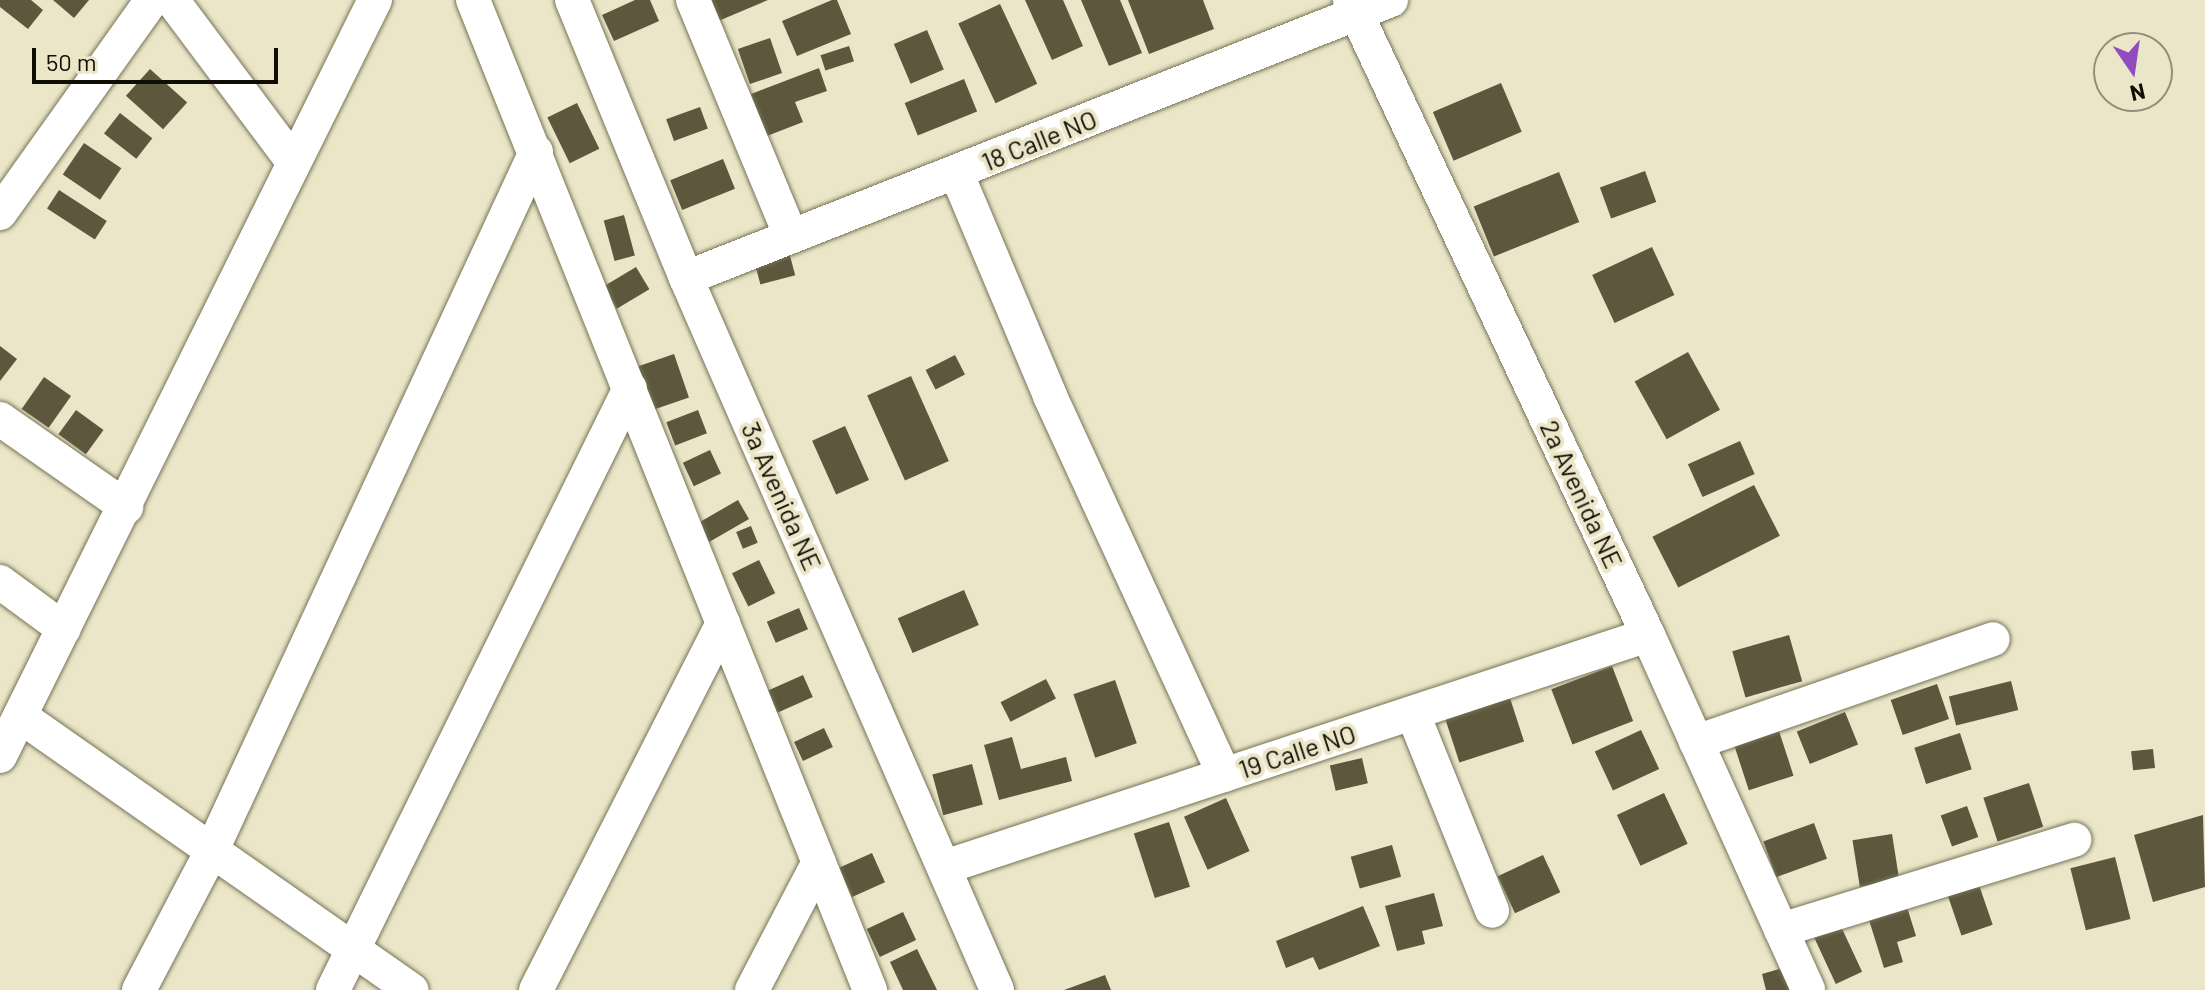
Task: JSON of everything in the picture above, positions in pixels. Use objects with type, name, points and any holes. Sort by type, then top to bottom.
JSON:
[{"type":"street","points":[[0,213],[152,0]]},
{"type":"street","points":[[172,0],[293,162]]},
{"type":"street","points":[[0,756],[375,0]]},
{"type":"street","points":[[473,0],[870,990]]},
{"type":"street","name":"3a Avenida NE","points":[[572,0],[686,278],[997,990]]},
{"type":"street","points":[[693,0],[791,237]]},
{"type":"street","name":"18 Calle NO","points":[[686,278],[956,172],[1352,7],[1391,0]]},
{"type":"street","name":"2a Avenida NE","points":[[1352,7],[1648,635],[1808,990]]},
{"type":"street","points":[[139,990],[211,852],[536,152]]},
{"type":"street","points":[[956,172],[1050,396],[1224,775]]},
{"type":"street","points":[[333,990],[630,388]]},
{"type":"street","points":[[0,419],[126,507]]},
{"type":"street","points":[[0,582],[64,629]]},
{"type":"street","points":[[536,990],[723,623]]},
{"type":"street","name":"19 Calle NO","points":[[945,867],[1648,635]]},
{"type":"street","points":[[1696,742],[1993,639]]},
{"type":"street","points":[[1413,714],[1492,911]]},
{"type":"street","points":[[20,716],[412,990]]},
{"type":"street","points":[[1781,930],[2074,840]]},
{"type":"street","points":[[752,990],[819,862]]},
{"type":"building","points":[[0,0],[31,0],[43,10],[28,29],[0,7]]},
{"type":"building","points":[[53,0],[89,0],[74,18]]},
{"type":"building","points":[[635,0],[650,0],[659,21],[614,41],[602,15]]},
{"type":"building","points":[[708,0],[768,0],[716,22]]},
{"type":"building","points":[[837,0],[851,34],[797,56],[782,21]]},
{"type":"building","points":[[1025,0],[1063,0],[1083,46],[1052,60]]},
{"type":"building","points":[[1081,0],[1120,0],[1142,53],[1109,66]]},
{"type":"building","points":[[1128,0],[1203,0],[1214,29],[1149,54]]},
{"type":"building","points":[[1000,4],[1037,84],[996,103],[958,23]]},
{"type":"building","points":[[927,30],[944,70],[911,84],[894,44]]},
{"type":"building","points":[[770,38],[782,73],[750,84],[738,49]]},
{"type":"building","points":[[849,46],[854,61],[825,70],[820,55]]},
{"type":"building","points":[[819,68],[827,91],[795,102],[803,122],[767,136],[751,94]]},
{"type":"building","points":[[150,69],[187,102],[163,129],[126,96]]},
{"type":"building","points":[[964,79],[977,111],[918,135],[905,103]]},
{"type":"building","points":[[1501,83],[1522,132],[1454,161],[1433,112]]},
{"type":"building","points":[[577,103],[599,149],[570,163],[547,117]]},
{"type":"building","points":[[700,107],[708,129],[674,141],[666,119]]},
{"type":"building","points":[[120,113],[152,138],[136,159],[104,133]]},
{"type":"building","points":[[84,143],[121,168],[100,200],[63,175]]},
{"type":"building","points":[[723,159],[735,189],[682,210],[670,180]]},
{"type":"building","points":[[1645,171],[1656,202],[1611,218],[1600,187]]},
{"type":"building","points":[[1559,172],[1579,222],[1494,257],[1474,206]]},
{"type":"building","points":[[59,190],[107,221],[95,239],[47,208]]},
{"type":"building","points":[[624,215],[635,256],[615,261],[604,220]]},
{"type":"building","points":[[1652,247],[1674,295],[1615,323],[1592,275]]},
{"type":"building","points":[[789,252],[795,275],[760,284],[754,261]]},
{"type":"building","points":[[636,267],[649,289],[617,309],[603,287]]},
{"type":"building","points":[[0,346],[17,359],[0,381]]},
{"type":"building","points":[[1688,352],[1720,410],[1667,439],[1635,382]]},
{"type":"building","points":[[674,354],[689,397],[651,411],[636,367]]},
{"type":"building","points":[[955,355],[965,375],[936,390],[926,370]]},
{"type":"building","points":[[911,376],[949,461],[905,480],[867,396]]},
{"type":"building","points":[[44,377],[71,396],[49,428],[22,409]]},
{"type":"building","points":[[76,410],[104,430],[86,454],[58,434]]},
{"type":"building","points":[[698,410],[707,433],[675,446],[666,422]]},
{"type":"building","points":[[845,426],[869,480],[836,495],[812,441]]},
{"type":"building","points":[[1740,441],[1755,474],[1703,497],[1688,464]]},
{"type":"building","points":[[710,450],[721,474],[694,486],[683,463]]},
{"type":"building","points":[[1754,485],[1780,536],[1678,588],[1652,537]]},
{"type":"building","points":[[738,500],[749,519],[709,542],[698,523]]},
{"type":"building","points":[[751,526],[758,543],[743,549],[736,532]]},
{"type":"building","points":[[759,560],[775,593],[748,606],[732,573]]},
{"type":"building","points":[[964,590],[979,625],[913,653],[898,618]]},
{"type":"building","points":[[799,608],[808,629],[776,643],[767,622]]},
{"type":"building","points":[[1789,635],[1802,681],[1746,697],[1732,651]]},
{"type":"building","points":[[1612,666],[1633,721],[1572,744],[1551,689]]},
{"type":"building","points":[[803,675],[813,697],[776,713],[766,691]]},
{"type":"building","points":[[1046,679],[1056,699],[1011,722],[1001,702]]},
{"type":"building","points":[[1115,680],[1137,743],[1095,758],[1073,694]]},
{"type":"building","points":[[2011,681],[2018,710],[1956,726],[1949,696]]},
{"type":"building","points":[[1937,684],[1949,719],[1903,735],[1891,700]]},
{"type":"building","points":[[1508,692],[1524,741],[1459,762],[1443,713]]},
{"type":"building","points":[[1845,712],[1858,744],[1810,764],[1797,731]]},
{"type":"building","points":[[824,728],[833,747],[803,761],[794,742]]},
{"type":"building","points":[[1641,730],[1659,769],[1613,791],[1595,752]]},
{"type":"building","points":[[1779,731],[1794,776],[1749,790],[1734,746]]},
{"type":"building","points":[[1960,733],[1972,769],[1926,784],[1914,748]]},
{"type":"building","points":[[1012,737],[1021,769],[1066,757],[1072,781],[999,800],[984,745]]},
{"type":"building","points":[[2153,749],[2155,768],[2133,770],[2131,751]]},
{"type":"building","points":[[1362,758],[1368,783],[1336,791],[1330,765]]},
{"type":"building","points":[[972,764],[983,805],[943,815],[932,775]]},
{"type":"building","points":[[2029,783],[2043,827],[1998,842],[1983,798]]},
{"type":"building","points":[[1664,793],[1688,844],[1641,866],[1617,815]]},
{"type":"building","points":[[1226,798],[1250,851],[1208,870],[1184,817]]},
{"type":"building","points":[[1967,806],[1978,837],[1952,847],[1941,816]]},
{"type":"building","points":[[2203,815],[2205,887],[2153,902],[2134,835]]},
{"type":"building","points":[[1169,822],[1190,887],[1155,898],[1134,833]]},
{"type":"building","points":[[1814,823],[1827,859],[1776,877],[1763,841]]},
{"type":"building","points":[[1892,834],[1899,880],[1860,887],[1852,840]]},
{"type":"building","points":[[1392,845],[1401,877],[1360,889],[1351,857]]},
{"type":"building","points":[[872,853],[885,882],[852,897],[839,868]]},
{"type":"building","points":[[1543,855],[1560,892],[1515,913],[1498,876]]},
{"type":"building","points":[[2115,857],[2130,919],[2086,930],[2070,868]]},
{"type":"building","points":[[1979,885],[1993,925],[1961,935],[1948,896]]},
{"type":"building","points":[[1434,893],[1443,926],[1422,931],[1425,944],[1397,951],[1385,906]]},
{"type":"building","points":[[1363,906],[1380,946],[1319,970],[1313,957],[1286,968],[1276,941]]},
{"type":"building","points":[[1907,907],[1916,936],[1897,942],[1903,962],[1884,968],[1869,920]]},
{"type":"building","points":[[903,912],[916,940],[880,957],[867,929]]},
{"type":"building","points":[[1838,920],[1862,972],[1836,984],[1812,932]]},
{"type":"building","points":[[917,949],[937,990],[903,990],[890,962]]},
{"type":"building","points":[[1786,967],[1793,990],[1766,990],[1762,974]]},
{"type":"building","points":[[1105,975],[1111,990],[1064,990]]}]
